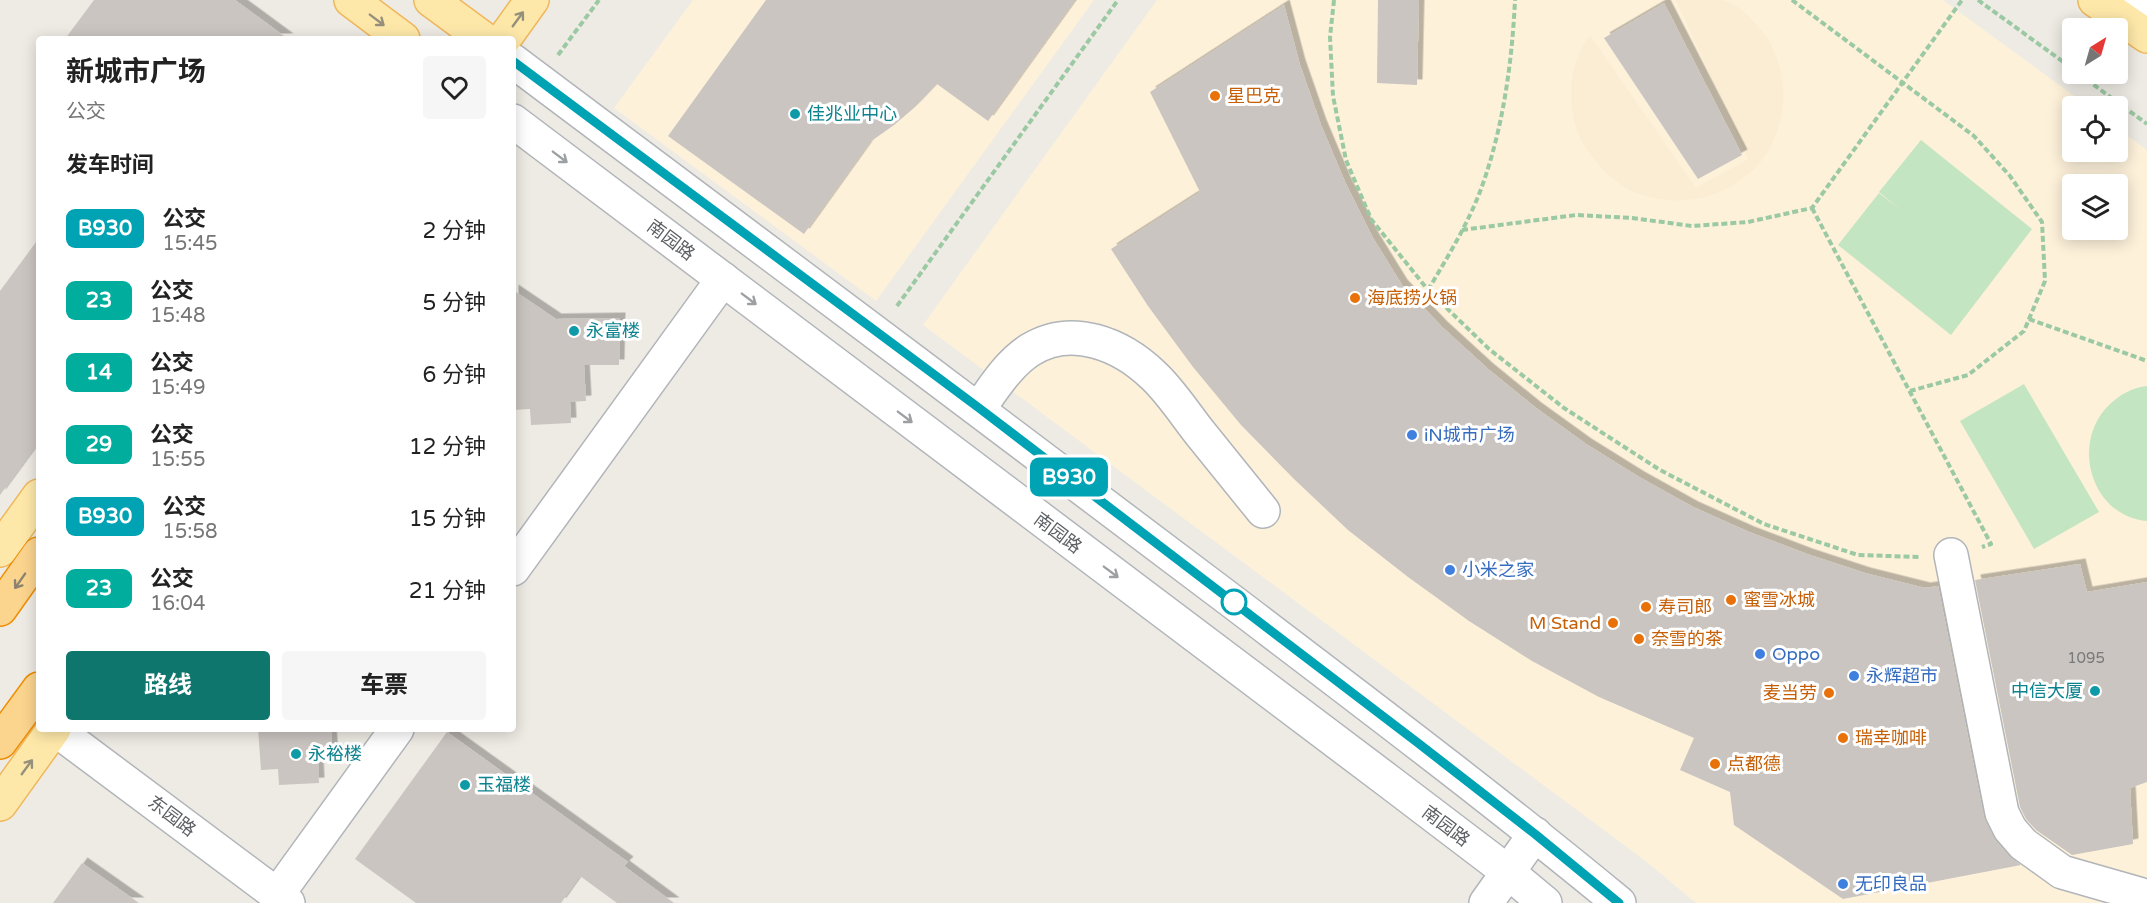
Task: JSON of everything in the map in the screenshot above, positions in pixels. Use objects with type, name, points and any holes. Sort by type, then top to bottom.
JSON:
[{"type":"highway","points":[[0,609],[36,558]]},
{"type":"highway","points":[[0,742],[36,693]]},
{"type":"main road","points":[[351,0],[401,36]]},
{"type":"main road","points":[[506,36],[532,0]]},
{"type":"main road","points":[[2095,0],[2138,19]]},
{"type":"main road","points":[[407,36],[435,1],[480,36]]},
{"type":"main road","points":[[0,550],[36,500]]},
{"type":"main road","points":[[0,804],[52,732]]},
{"type":"street","points":[[526,70],[979,408],[1535,834],[1619,903]]},
{"type":"street","name":"南园路","points":[[516,123],[1508,872],[1545,903]]},
{"type":"street","points":[[516,565],[723,279]]},
{"type":"street","points":[[979,408],[1011,366],[1029,351],[1051,340],[1076,337],[1102,342],[1129,355],[1155,376],[1263,511]]},
{"type":"street","points":[[1951,555],[2002,813],[2010,829],[2023,844],[2062,872],[2144,894]]},
{"type":"street","name":"东园路","points":[[58,732],[283,899]]},
{"type":"street","points":[[283,899],[395,732]]},
{"type":"street","points":[[1486,903],[1535,834]]},
{"type":"path","points":[[526,70],[598,0]]},
{"type":"path","points":[[877,333],[1118,0]]},
{"type":"path","points":[[1334,0],[1330,37],[1333,96],[1346,160],[1371,219],[1428,290],[1489,349],[1564,408],[1660,470],[1764,524],[1858,555],[1917,557],[1951,555],[1991,544],[1812,208]]},
{"type":"path","points":[[1428,290],[1462,230],[1481,189],[1500,119],[1513,34],[1515,0]]},
{"type":"path","points":[[1792,0],[1974,136],[2010,176],[2042,222],[2045,281],[2024,331],[1968,375],[1910,391]]},
{"type":"path","points":[[1462,230],[1576,215],[1632,218],[1692,226],[1748,222],[1812,208],[1962,0]]},
{"type":"path","points":[[1978,0],[2062,61]]},
{"type":"path","points":[[2093,84],[2147,124]]},
{"type":"path","points":[[2029,319],[2147,362]]},
{"type":"shaded area","points":[[693,0],[1094,0],[876,301],[614,108]]},
{"type":"shaded area","name":"iN城市广场","points":[[1157,0],[1943,0],[2074,96],[2062,96],[2062,162],[2128,162],[2128,136],[2147,150],[2147,903],[1696,903],[1647,862],[923,325]]},
{"type":"green space","points":[[1921,140],[2032,229],[1951,335],[1838,245],[1879,193],[1901,210],[1879,192]]},
{"type":"green space","points":[[2024,384],[2099,512],[2034,549],[1960,421]]},
{"type":"green space","points":[[2147,386],[2147,521],[2127,516],[2112,506],[2100,492],[2092,474],[2089,456],[2091,437],[2098,419],[2110,404],[2127,392]]},
{"type":"sand","points":[[1676,0],[1722,0],[1739,7],[1769,41],[1775,53],[1783,86],[1781,116],[1775,137],[1764,157],[1750,173],[1732,186],[1712,195],[1691,200],[1669,200],[1647,196],[1626,188],[1611,177],[1583,143],[1572,106],[1571,92],[1575,66],[1581,49],[1590,35],[1696,188],[1748,159]]},
{"type":"building","points":[[94,0],[235,0],[284,36],[67,36]]},
{"type":"building","name":"佳兆业中心","points":[[766,0],[1075,0],[988,121],[937,84],[915,107],[870,142],[804,234],[668,136]]},
{"type":"building","points":[[1378,0],[1419,0],[1417,85],[1377,83]]},
{"type":"building","points":[[1664,3],[1742,155],[1698,179],[1604,38]]},
{"type":"building","name":"iN城市广场","points":[[1284,5],[1300,65],[1321,125],[1345,182],[1373,238],[1402,285],[1442,327],[1488,369],[1586,444],[1693,507],[1749,532],[1865,573],[1925,588],[1938,586],[1984,817],[1996,841],[2009,856],[2021,865],[1843,899],[1734,825],[1730,792],[1680,770],[1694,738],[1599,697],[1532,661],[1469,621],[1348,530],[1241,425],[1193,367],[1148,306],[1111,249],[1200,192],[1150,92]]},
{"type":"building","points":[[36,242],[36,446],[0,495],[0,291]]},
{"type":"building","name":"永富楼","points":[[516,292],[556,319],[620,318],[619,365],[584,365],[586,401],[570,402],[571,423],[531,425],[530,409],[516,410]]},
{"type":"building","points":[[2080,564],[2087,592],[2147,582],[2147,782],[2130,788],[2133,844],[2072,855],[2036,830],[2026,819],[2020,807],[1975,580]]},
{"type":"building","name":"永裕楼","points":[[258,732],[331,732],[333,761],[318,762],[319,783],[279,785],[278,769],[261,770]]},
{"type":"building","name":"玉福楼","points":[[447,732],[628,862],[624,866],[674,903],[617,903],[580,876],[561,903],[416,903],[355,859]]},
{"type":"building","points":[[82,863],[139,903],[53,903]]},
{"type":"bus line","name":"B930","points":[[516,63],[979,408],[1418,743],[1619,903]]},
{"type":"place","name":"星巴克","points":[[1215,96]]},
{"type":"place","name":"佳兆业中心","points":[[795,114]]},
{"type":"place","name":"海底捞火锅","points":[[1355,298]]},
{"type":"place","name":"永富楼","points":[[574,331]]},
{"type":"place","name":"iN城市广场","points":[[1412,435]]},
{"type":"place","name":"小米之家","points":[[1450,570]]},
{"type":"place","name":"蜜雪冰城","points":[[1731,600]]},
{"type":"place","name":"寿司郎","points":[[1646,607]]},
{"type":"place","name":"M Stand","points":[[1613,623]]},
{"type":"place","name":"奈雪的茶","points":[[1639,639]]},
{"type":"place","name":"Oppo","points":[[1760,654]]},
{"type":"place","name":"永辉超市","points":[[1854,676]]},
{"type":"place","name":"中信大厦","points":[[2095,691]]},
{"type":"place","name":"麦当劳","points":[[1829,693]]},
{"type":"place","name":"瑞幸咖啡","points":[[1843,738]]},
{"type":"place","name":"永裕楼","points":[[296,754]]},
{"type":"place","name":"点都德","points":[[1715,764]]},
{"type":"place","name":"玉福楼","points":[[465,785]]},
{"type":"place","name":"无印良品","points":[[1843,884]]}]
